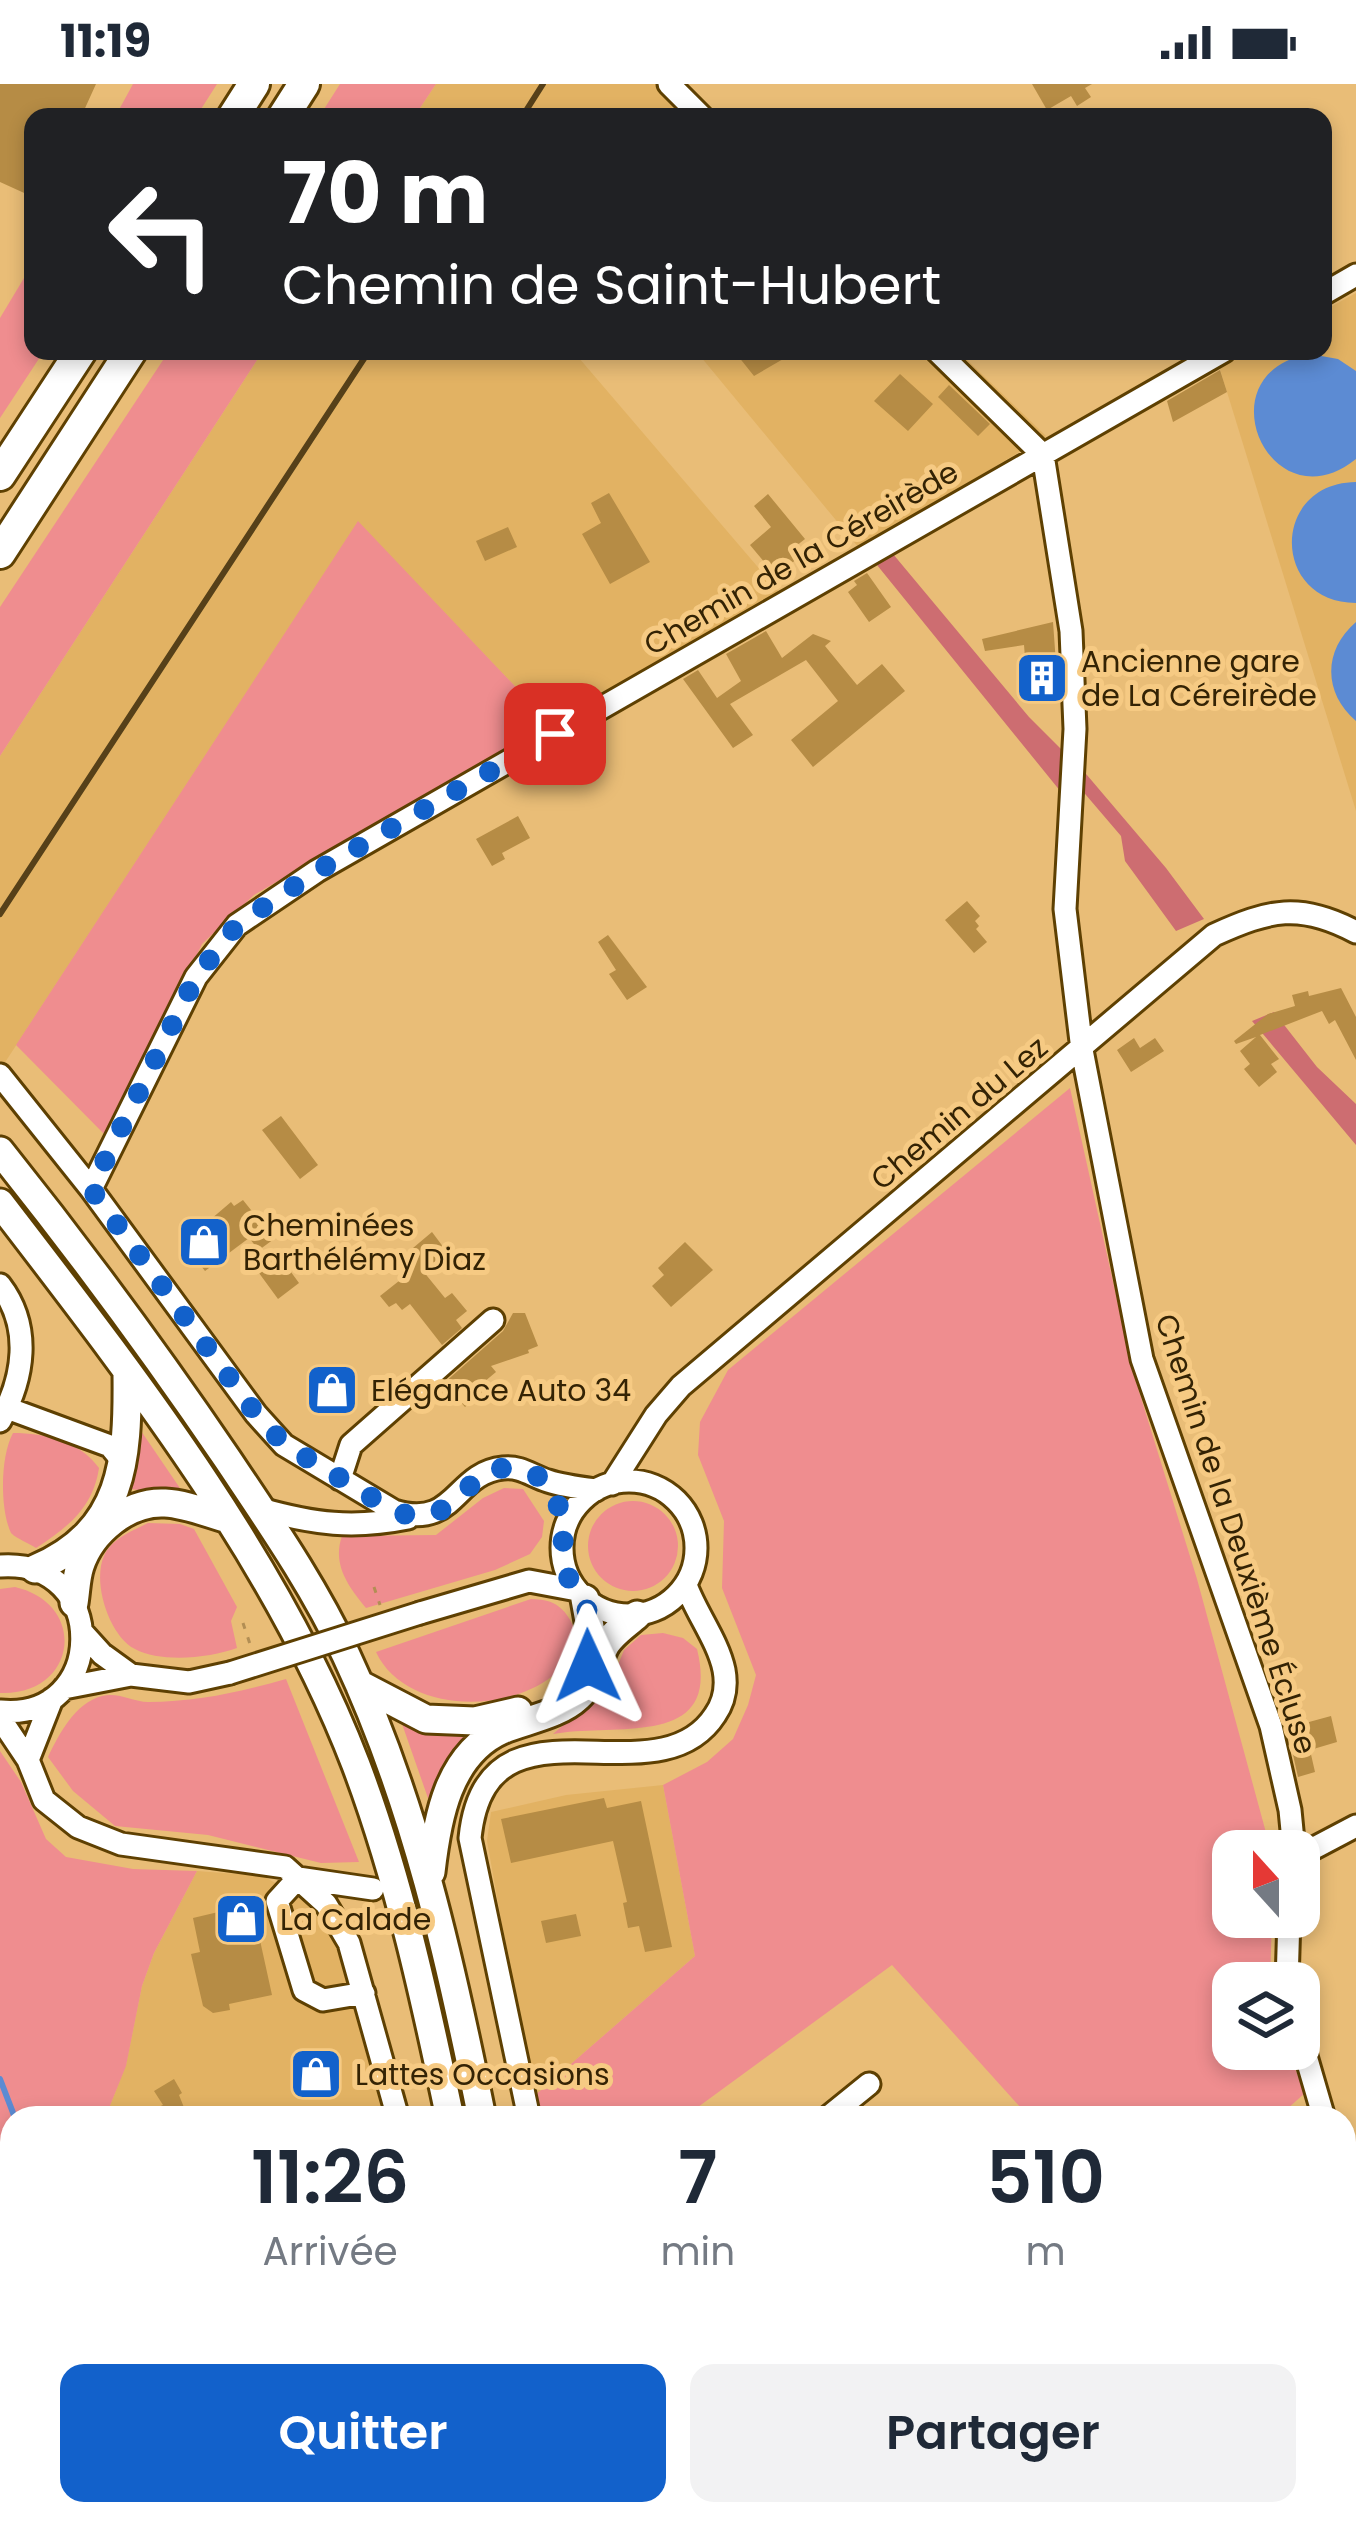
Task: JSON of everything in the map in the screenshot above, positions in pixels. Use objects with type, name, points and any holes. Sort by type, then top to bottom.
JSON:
[{"type":"highway","points":[[0,475],[75,360]]},
{"type":"highway","points":[[0,553],[125,360]]},
{"type":"main road","points":[[0,1151],[139,1331],[322,1607],[386,1748],[430,1882],[479,2106]]},
{"type":"main road","points":[[0,1203],[228,1519],[289,1622],[355,1763],[422,1982],[448,2106]]},
{"type":"main road","points":[[11,1564],[68,1556],[104,1514],[118,1490],[124,1463],[127,1374]]},
{"type":"main road","points":[[74,1603],[82,1561],[107,1526],[141,1504],[162,1503],[228,1519]]},
{"type":"main road","points":[[359,1684],[426,1719],[447,1722],[475,1721],[564,1696],[588,1666],[592,1638],[581,1594]]},
{"type":"main road","points":[[430,1882],[435,1835],[462,1763],[490,1737],[578,1697],[606,1643],[646,1612]]},
{"type":"street","points":[[669,84],[693,108]]},
{"type":"street","points":[[947,360],[1042,455]]},
{"type":"street","name":"Chemin de la Céreirède","points":[[91,1189],[196,977],[237,925],[337,860],[1208,360]]},
{"type":"street","name":"Chemin de la Deuxième Écluse","points":[[1042,455],[1071,631],[1075,729],[1065,908],[1082,1050],[1142,1359],[1270,1726],[1293,1830]]},
{"type":"street","name":"Chemin du Lez","points":[[604,1487],[682,1385],[1214,935],[1258,915],[1290,912],[1330,918],[1356,932]]},
{"type":"street","points":[[0,1075],[91,1189],[256,1414],[284,1444],[394,1511],[415,1517]]},
{"type":"street","points":[[0,1285],[22,1337],[19,1381],[4,1415],[110,1447],[124,1463]]},
{"type":"street","points":[[340,1479],[351,1445],[493,1320]]},
{"type":"street","points":[[639,1444],[665,1491],[692,1523],[697,1544],[686,1585],[646,1612]]},
{"type":"street","points":[[261,1509],[318,1524],[376,1525],[436,1513],[484,1472],[508,1467],[547,1481],[604,1487],[639,1482],[665,1491]]},
{"type":"street","points":[[547,1481],[565,1535],[568,1577],[581,1594],[601,1609],[646,1612],[706,1632]]},
{"type":"street","points":[[529,1581],[565,1535],[574,1510],[604,1487]]},
{"type":"street","points":[[11,1564],[58,1583],[74,1603],[83,1634],[79,1663],[58,1694],[28,1760]]},
{"type":"street","points":[[395,2106],[340,1922],[298,1878],[284,1867],[121,1844],[78,1827],[44,1801],[28,1760],[0,1715],[131,1676],[188,1682],[230,1673],[529,1581],[581,1594]]},
{"type":"street","points":[[526,2106],[470,1838],[473,1808],[489,1779],[511,1762],[538,1754],[663,1749],[686,1743],[706,1729],[721,1706],[724,1666],[686,1585]]},
{"type":"street","points":[[83,1634],[131,1676]]},
{"type":"street","points":[[1320,1843],[1356,1826]]},
{"type":"street","points":[[298,1878],[373,1889]]},
{"type":"street","points":[[298,1878],[277,1901],[304,1990],[322,2000],[364,1993]]},
{"type":"street","points":[[1310,2070],[1321,2106]]},
{"type":"street","points":[[842,2106],[869,2084]]},
{"type":"path","points":[[374,1587],[381,1609]]},
{"type":"path","points":[[243,1623],[253,1650]]},
{"type":"shaded area","points":[[133,84],[217,84],[202,108],[120,108]]},
{"type":"shaded area","points":[[340,84],[436,84],[420,108],[325,108]]},
{"type":"shaded area","points":[[436,84],[681,84],[706,108],[420,108]]},
{"type":"shaded area","points":[[24,278],[24,360],[38,360],[0,418],[0,318]]},
{"type":"shaded area","points":[[1356,293],[1356,811],[1219,366],[1230,360],[1332,360],[1332,306]]},
{"type":"shaded area","points":[[163,360],[257,360],[0,756],[0,607]]},
{"type":"shaded area","points":[[257,360],[581,360],[780,593],[550,723],[358,522],[0,1070],[0,756]]},
{"type":"shaded area","points":[[703,360],[967,360],[1046,436],[859,548]]},
{"type":"shaded area","points":[[358,521],[550,723],[254,895],[202,944],[110,1140],[16,1045]]},
{"type":"shaded area","points":[[893,554],[1029,717],[1067,755],[1061,792],[877,565]]},
{"type":"shaded area","points":[[1081,768],[1204,919],[1176,931],[1125,861],[1121,836],[1080,788]]},
{"type":"shaded area","points":[[1274,1012],[1317,1067],[1356,1104],[1356,1145],[1252,1021]]},
{"type":"shaded area","points":[[1070,1088],[1133,1372],[1197,1579],[1265,1830],[1212,1830],[1212,1938],[1271,1938],[1271,1962],[1212,1962],[1212,2070],[1296,2070],[1305,2093],[1290,2106],[1019,2106],[892,1965],[699,2106],[536,2106],[533,2097],[695,1956],[663,1785],[707,1762],[733,1739],[756,1675],[722,1588],[724,1521],[698,1455],[700,1422],[728,1370]]},
{"type":"shaded area","points":[[139,1428],[186,1497],[131,1489]]},
{"type":"shaded area","points":[[13,1433],[61,1440],[82,1451],[99,1468],[91,1494],[77,1515],[36,1548],[11,1533],[5,1511],[4,1469]]},
{"type":"shaded area","points":[[504,1488],[523,1489],[544,1521],[542,1537],[530,1554],[495,1570],[366,1608],[340,1565],[342,1536],[436,1535],[483,1498]]},
{"type":"shaded area","points":[[633,1501],[664,1515],[678,1546],[664,1577],[633,1591],[602,1577],[588,1546],[602,1515]]},
{"type":"shaded area","points":[[148,1523],[194,1529],[237,1607],[231,1621],[237,1648],[200,1656],[158,1656],[135,1649],[118,1633],[102,1593],[104,1556],[123,1536]]},
{"type":"shaded area","points":[[15,1587],[39,1597],[55,1611],[64,1648],[45,1680],[26,1690],[0,1693],[0,1589]]},
{"type":"shaded area","points":[[531,1599],[562,1609],[579,1640],[564,1665],[541,1684],[512,1696],[480,1702],[448,1700],[418,1691],[393,1676],[376,1652]]},
{"type":"shaded area","points":[[641,1635],[683,1638],[697,1649],[701,1681],[694,1703],[679,1717],[658,1725],[553,1734],[610,1685],[624,1650]]},
{"type":"shaded area","points":[[286,1679],[359,1862],[321,1863],[208,1835],[115,1826],[73,1791],[48,1757],[76,1712],[102,1696],[148,1702],[183,1700]]},
{"type":"shaded area","points":[[401,1721],[439,1735],[474,1735],[450,1762],[429,1801]]},
{"type":"shaded area","points":[[0,1751],[21,1782],[46,1839],[66,1857],[133,1869],[197,1871],[154,1953],[142,1986],[126,2066],[110,2106],[0,2106]]},
{"type":"shaded area","points":[[663,1785],[695,1956],[533,2097],[487,1841],[491,1812],[566,1795]]},
{"type":"shaded area","points":[[197,1871],[263,1876],[300,1897],[334,1937],[381,2106],[110,2106],[126,2065],[142,1986]]},
{"type":"water","points":[[1332,358],[1356,371],[1356,459],[1325,475],[1297,474],[1275,461],[1260,439],[1254,413],[1259,388],[1277,367],[1295,360]]},
{"type":"water","points":[[1356,482],[1356,603],[1328,598],[1308,584],[1296,565],[1292,543],[1296,521],[1308,501],[1328,487]]},
{"type":"water","points":[[1356,622],[1356,721],[1337,698],[1331,672],[1337,645]]},
{"type":"building","points":[[0,84],[96,84],[85,108],[24,108],[24,193],[0,182]]},
{"type":"building","points":[[1032,84],[1092,84],[1085,88],[1091,97],[1077,106],[1071,96],[1046,108]]},
{"type":"building","points":[[741,360],[782,360],[754,376]]},
{"type":"building","points":[[1220,370],[1227,392],[1173,422],[1167,401]]},
{"type":"building","points":[[900,374],[933,404],[908,431],[874,401]]},
{"type":"building","points":[[949,385],[990,424],[978,436],[938,397]]},
{"type":"building","points":[[609,493],[650,562],[610,584],[582,534],[601,523],[591,503]]},
{"type":"building","points":[[768,494],[805,539],[791,550],[798,558],[776,576],[750,545],[771,527],[754,506]]},
{"type":"building","points":[[508,527],[517,547],[485,561],[476,541]]},
{"type":"building","points":[[867,573],[891,607],[869,622],[848,592]]},
{"type":"building","points":[[1053,622],[1058,691],[1028,695],[1024,645],[985,651],[982,639]]},
{"type":"building","points":[[766,631],[782,658],[813,634],[831,641],[825,646],[857,685],[882,664],[905,691],[813,767],[791,740],[838,701],[806,660],[730,704],[753,735],[733,748],[683,679],[698,670],[717,698],[741,681],[726,654]]},
{"type":"building","points":[[518,816],[530,838],[502,853],[505,859],[492,866],[476,839]]},
{"type":"building","points":[[967,901],[980,916],[976,929],[987,942],[974,953],[945,920]]},
{"type":"building","points":[[608,935],[647,987],[627,1000],[609,974],[616,970],[598,942]]},
{"type":"building","points":[[1341,988],[1356,1017],[1356,1060],[1335,1020],[1329,1024],[1322,1011],[1260,1035],[1279,1059],[1271,1064],[1277,1072],[1259,1087],[1244,1069],[1250,1064],[1240,1051],[1256,1037],[1234,1041],[1268,1014],[1295,1006],[1292,995]]},
{"type":"building","points":[[1134,1038],[1140,1048],[1155,1038],[1164,1051],[1131,1072],[1117,1050]]},
{"type":"building","points":[[281,1116],[318,1165],[300,1179],[262,1130]]},
{"type":"building","points":[[243,1200],[274,1239],[259,1250],[249,1238],[205,1271],[183,1243],[231,1202],[234,1206]]},
{"type":"building","points":[[432,1232],[447,1252],[423,1271],[445,1298],[452,1293],[467,1311],[456,1320],[462,1328],[442,1345],[410,1304],[402,1310],[396,1303],[389,1307],[380,1296],[404,1277],[394,1264]]},
{"type":"building","points":[[685,1242],[713,1270],[671,1307],[652,1286],[664,1275],[658,1268]]},
{"type":"building","points":[[280,1257],[299,1283],[278,1299],[259,1273]]},
{"type":"building","points":[[513,1313],[525,1313],[538,1346],[491,1366],[496,1372],[465,1407],[444,1383],[503,1331]]},
{"type":"building","points":[[331,1372],[348,1395],[343,1399],[347,1405],[335,1414],[314,1384]]},
{"type":"building","points":[[1331,1716],[1337,1742],[1310,1750],[1315,1772],[1298,1777],[1287,1728]]},
{"type":"building","points":[[604,1798],[607,1808],[641,1801],[672,1947],[645,1952],[639,1926],[628,1928],[613,1841],[511,1863],[501,1819]]},
{"type":"building","points":[[252,1904],[272,1995],[229,2004],[230,2010],[213,2013],[203,2006],[191,1954],[200,1952],[193,1918]]},
{"type":"building","points":[[576,1914],[581,1936],[546,1943],[541,1921]]},
{"type":"building","points":[[174,2079],[183,2106],[161,2106],[154,2091]]},
{"type":"waterway","points":[[0,2079],[10,2106]]},
{"type":"railway","points":[[528,108],[543,84]]},
{"type":"railway","points":[[0,914],[363,360]]},
{"type":"place","name":"Ancienne gare de La Céreirède","points":[[1042,678]]},
{"type":"place","name":"Cheminées Barthélémy Diaz","points":[[204,1242]]},
{"type":"place","name":"Elégance Auto 34","points":[[332,1390]]},
{"type":"place","name":"La Calade","points":[[241,1919]]},
{"type":"place","name":"Lattes Occasions","points":[[316,2074]]},
{"type":"route","points":[[555,734],[317,871],[237,925],[196,977],[91,1189],[256,1414],[284,1444],[394,1511],[415,1517],[453,1503],[484,1472],[508,1467],[547,1481],[567,1525],[562,1546],[568,1577],[585,1599],[592,1638],[588,1666]]}]
